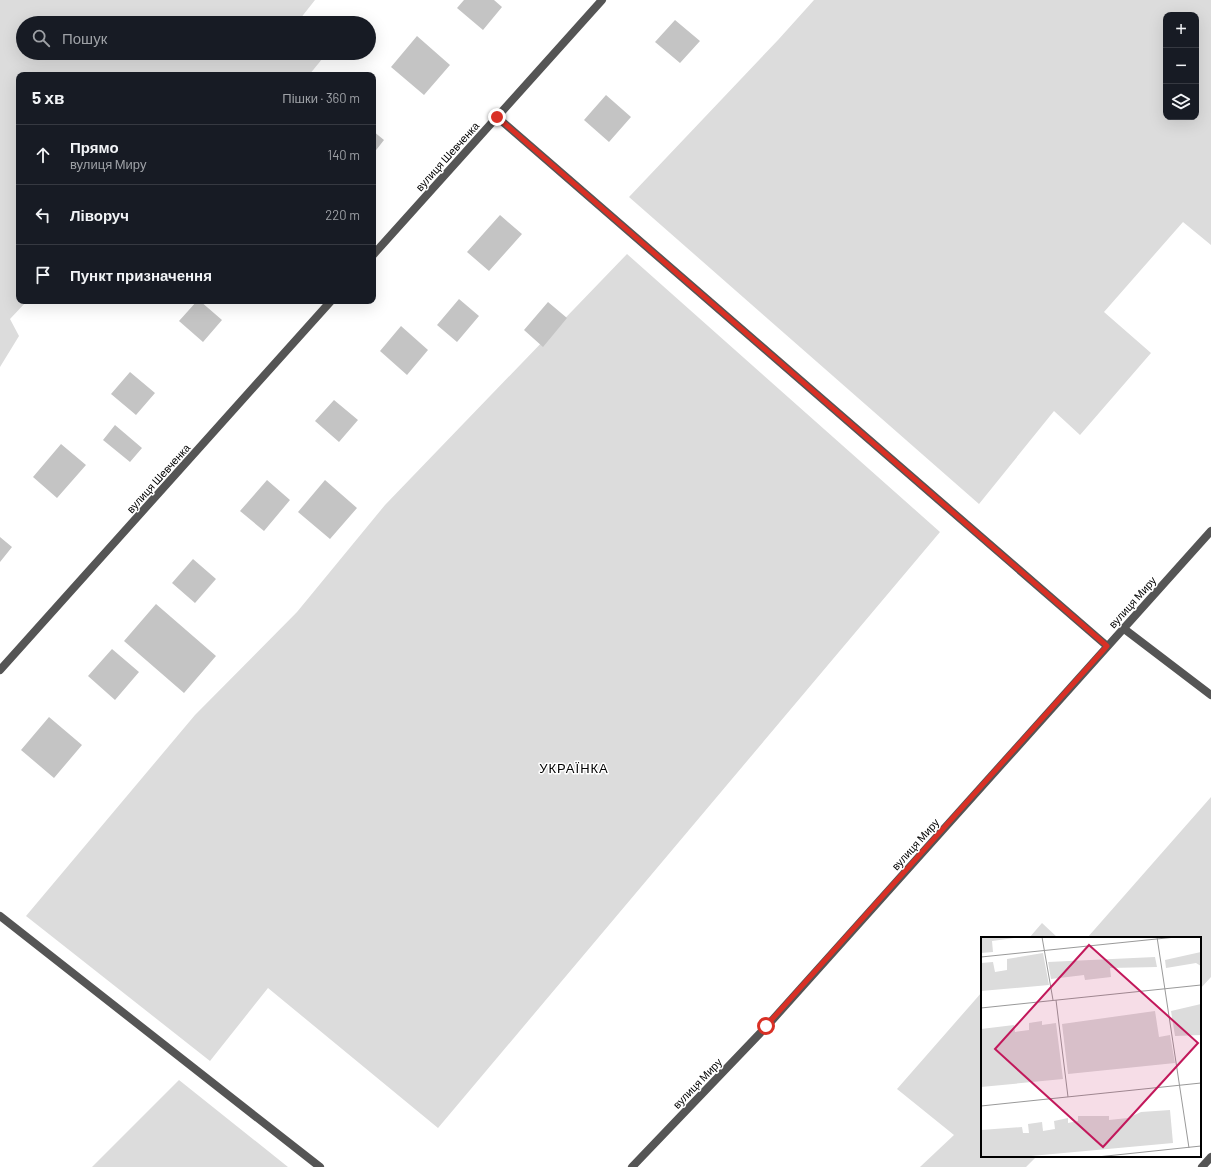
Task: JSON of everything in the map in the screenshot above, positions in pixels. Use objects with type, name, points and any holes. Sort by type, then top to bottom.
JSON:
[{"type":"street","name":"вулиця Шевченка","points":[[376,252],[602,0]]},
{"type":"street","points":[[497,117],[1107,646]]},
{"type":"street","name":"вулиця Шевченка","points":[[0,670],[328,304]]},
{"type":"street","name":"вулиця Миру","points":[[632,1167],[772,1020],[1211,531]]},
{"type":"street","points":[[1123,628],[1211,695]]},
{"type":"street","points":[[0,916],[320,1167]]},
{"type":"street","points":[[1202,1167],[1211,1157]]},
{"type":"shaded area","points":[[0,0],[315,0],[302,16],[16,16],[16,60],[321,60],[311,72],[16,72],[16,304],[24,304],[10,319],[19,336],[0,367]]},
{"type":"shaded area","points":[[814,0],[1211,0],[1211,245],[1183,222],[1104,312],[1151,353],[1080,435],[1054,411],[979,504],[629,197]]},
{"type":"shaded area","points":[[627,254],[940,532],[438,1128],[268,988],[210,1061],[26,916],[195,715],[297,612],[385,505]]},
{"type":"shaded area","points":[[1211,797],[1211,977],[1201,988],[1201,937],[1088,937]]},
{"type":"shaded area","points":[[1042,923],[1057,937],[1030,937]]},
{"type":"shaded area","points":[[981,993],[981,1157],[1036,1157],[1026,1167],[920,1167],[954,1135],[897,1089]]},
{"type":"shaded area","points":[[179,1080],[288,1167],[92,1167]]},
{"type":"building","points":[[464,0],[494,0],[502,7],[483,30],[457,8]]},
{"type":"building","points":[[675,20],[700,41],[680,63],[655,42]]},
{"type":"building","points":[[417,36],[450,65],[424,95],[391,67]]},
{"type":"building","points":[[606,95],[631,117],[609,142],[584,120]]},
{"type":"building","points":[[376,133],[384,140],[376,150]]},
{"type":"building","points":[[500,215],[522,234],[489,271],[467,252]]},
{"type":"building","points":[[459,299],[479,316],[457,342],[437,325]]},
{"type":"building","points":[[548,302],[567,318],[543,347],[524,330]]},
{"type":"building","points":[[194,304],[203,304],[222,320],[203,342],[179,321]]},
{"type":"building","points":[[401,326],[428,350],[407,375],[380,351]]},
{"type":"building","points":[[130,372],[155,393],[136,415],[111,394]]},
{"type":"building","points":[[334,400],[358,420],[339,442],[315,421]]},
{"type":"building","points":[[115,425],[142,448],[130,462],[103,440]]},
{"type":"building","points":[[61,444],[86,465],[57,498],[33,477]]},
{"type":"building","points":[[267,480],[290,500],[264,531],[240,511]]},
{"type":"building","points":[[325,480],[357,508],[330,539],[298,512]]},
{"type":"building","points":[[0,537],[12,547],[0,562]]},
{"type":"building","points":[[193,559],[216,579],[195,603],[172,583]]},
{"type":"building","points":[[156,604],[216,656],[184,693],[124,641]]},
{"type":"building","points":[[112,649],[139,672],[115,700],[88,676]]},
{"type":"building","points":[[49,717],[82,745],[54,778],[21,750]]},
{"type":"district","name":"УКРАЇНКА","points":[[574,768]]},
{"type":"route","points":[[497,117],[1107,646],[766,1026]]}]
